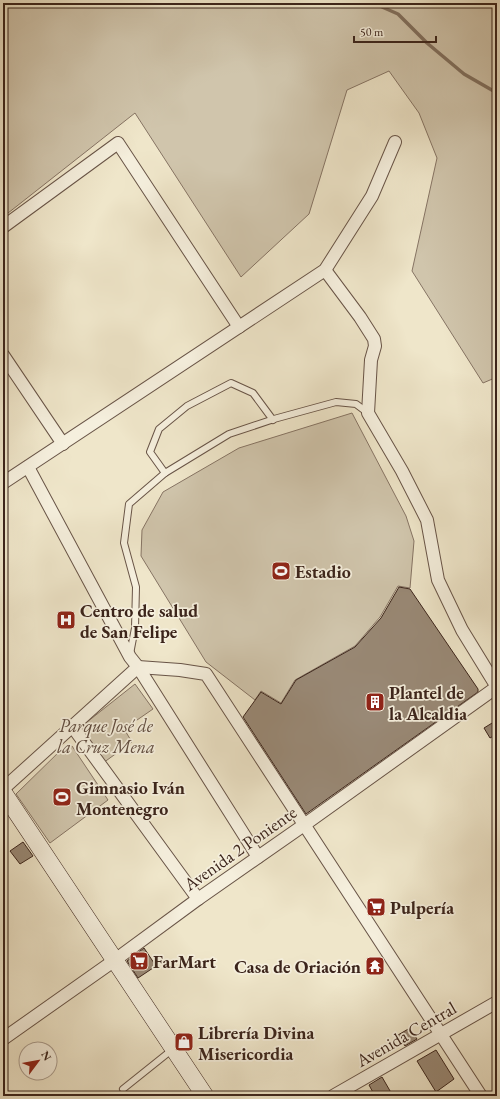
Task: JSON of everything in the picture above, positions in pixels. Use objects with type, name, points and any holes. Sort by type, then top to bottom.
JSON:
[{"type":"street","points":[[3,483],[325,270],[372,196],[395,142]]},
{"type":"street","points":[[3,227],[118,143],[239,327]]},
{"type":"street","points":[[325,270],[360,317],[374,339],[375,346],[371,360],[368,413],[402,471],[427,520],[438,580],[462,630],[497,687]]},
{"type":"street","points":[[3,355],[63,444]]},
{"type":"street","points":[[28,467],[130,657],[138,667],[258,857]]},
{"type":"street","points":[[206,1096],[115,960],[4,788],[138,667],[180,670],[206,674],[481,1096]]},
{"type":"street","name":"Avenida 2 Poniente","points":[[3,1039],[497,687]]},
{"type":"street","points":[[72,726],[198,899]]},
{"type":"street","name":"Avenida Central","points":[[332,1096],[497,1002]]},
{"type":"lane","points":[[164,473],[150,452],[159,429],[188,406],[231,384],[253,393],[273,420]]},
{"type":"lane","points":[[130,657],[135,628],[136,588],[124,543],[128,504],[164,473],[228,434],[336,402],[356,404],[368,413]]},
{"type":"lane","points":[[123,1089],[174,1048]]},
{"type":"green space","points":[[3,3],[497,3],[497,377],[483,383],[412,271],[437,158],[419,113],[389,71],[347,90],[309,214],[241,277],[135,113],[3,217]]},
{"type":"green space","name":"Estadio","points":[[352,413],[406,516],[414,541],[410,588],[398,586],[380,617],[355,646],[295,680],[281,703],[261,691],[255,700],[206,662],[141,556],[142,530],[163,492],[239,448]]},
{"type":"green space","name":"Parque José de la Cruz Mena","points":[[135,684],[153,709],[124,729],[132,742],[103,763],[85,738],[82,726]]},
{"type":"green space","name":"Gimnasio Iván Montenegro","points":[[72,746],[108,800],[50,843],[16,794],[63,748]]},
{"type":"building","name":"Plantel de la Alcaldia","points":[[399,587],[410,589],[478,689],[478,692],[306,814],[243,717],[261,692],[281,704],[296,680],[355,647],[381,618]]},
{"type":"building","points":[[497,720],[497,734],[490,738],[484,728]]},
{"type":"building","points":[[23,842],[33,856],[20,864],[10,851]]},
{"type":"building","name":"FarMart","points":[[144,948],[156,966],[138,978],[127,961]]},
{"type":"building","points":[[410,1028],[417,1039],[405,1046],[398,1035]]},
{"type":"building","points":[[436,1050],[454,1079],[436,1092],[417,1061]]},
{"type":"building","points":[[382,1077],[393,1096],[375,1096],[369,1085]]},
{"type":"waterway","points":[[373,3],[398,14],[427,43],[464,74],[497,93]]},
{"type":"place","name":"Estadio","points":[[281,571]]},
{"type":"place","name":"Centro de salud de San Felipe","points":[[66,620]]},
{"type":"place","name":"Plantel de la Alcaldia","points":[[375,702]]},
{"type":"place","name":"Gimnasio Iván Montenegro","points":[[62,797]]},
{"type":"place","name":"Pulpería","points":[[376,907]]},
{"type":"place","name":"FarMart","points":[[139,961]]},
{"type":"place","name":"Casa de Oriación","points":[[375,966]]},
{"type":"place","name":"Librería Divina Misericordia","points":[[184,1042]]}]
